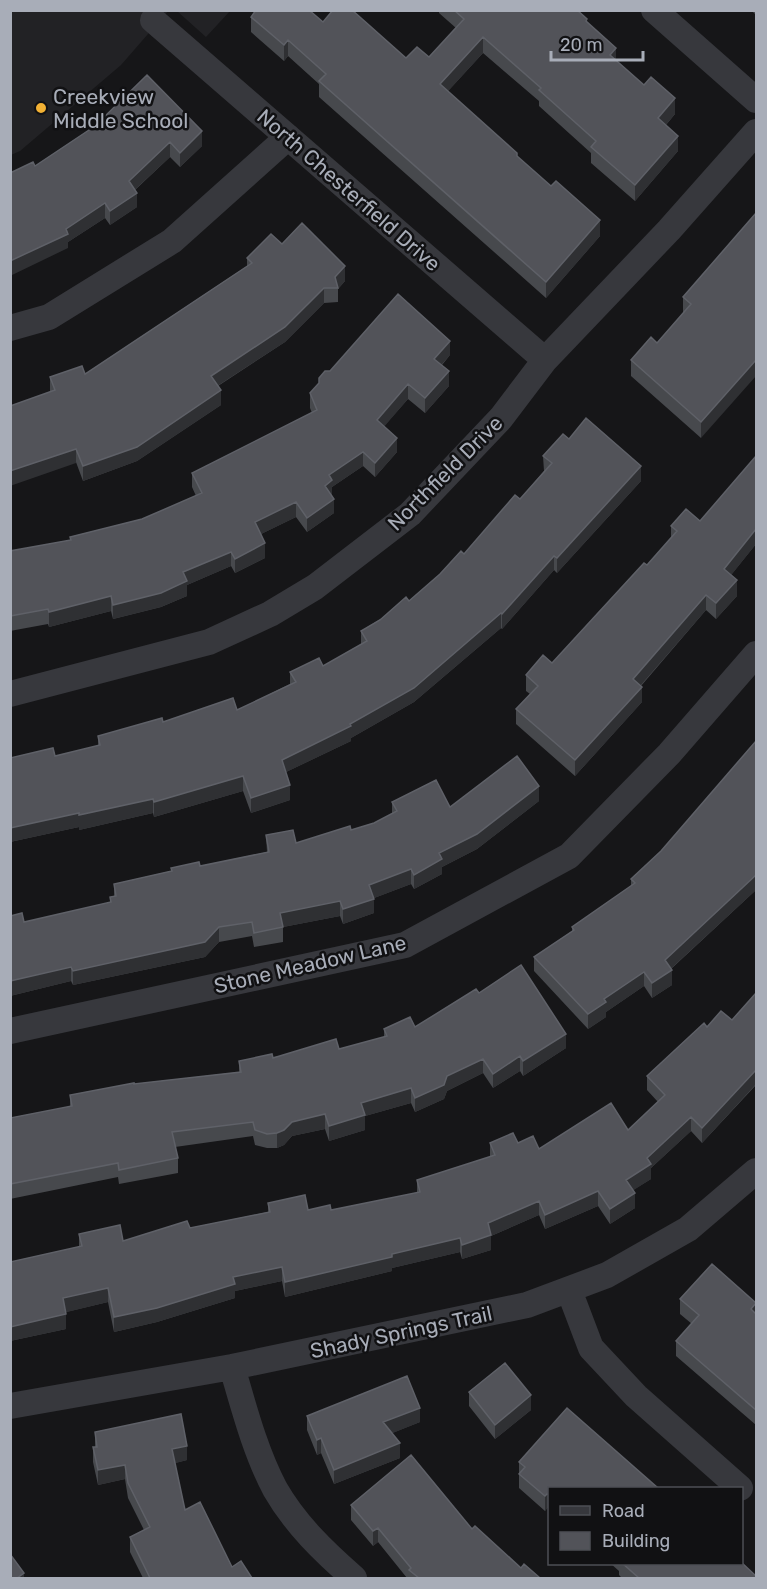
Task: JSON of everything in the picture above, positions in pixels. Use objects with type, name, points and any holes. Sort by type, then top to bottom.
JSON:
[{"type":"street","points":[[654,10],[756,100]]},
{"type":"street","name":"North Chesterfield Drive","points":[[153,20],[545,360]]},
{"type":"street","name":"Northfield Drive","points":[[10,694],[209,642],[270,614],[315,587],[410,514],[501,418],[545,360],[669,230],[756,132]]},
{"type":"street","points":[[10,328],[49,317],[172,241],[288,137]]},
{"type":"street","name":"Stone Meadow Lane","points":[[10,1031],[405,945],[569,856],[669,754],[756,654]]},
{"type":"street","name":"Shady Springs Trail","points":[[10,1406],[232,1367],[527,1305],[608,1275],[688,1229],[756,1171]]},
{"type":"street","points":[[568,1290],[591,1348],[636,1396],[739,1487]]},
{"type":"street","points":[[232,1367],[257,1448],[275,1488],[295,1518],[321,1548],[354,1578]]},
{"type":"street","points":[[743,1491],[756,1504]]},
{"type":"shaded area","name":"Creekview Middle School","points":[[11,11],[168,11],[121,65],[20,151],[11,155]]},
{"type":"shaded area","name":"Creekview Middle School","points":[[177,11],[230,11],[206,37]]},
{"type":"building","points":[[256,10],[309,10],[323,22],[333,10],[352,10],[406,58],[417,47],[429,57],[464,19],[454,10],[577,10],[616,48],[610,55],[644,85],[651,77],[675,98],[658,118],[678,136],[635,185],[591,147],[596,141],[483,37],[440,84],[551,186],[556,181],[600,220],[546,282],[319,81],[326,74],[288,40],[284,45],[251,17]]},
{"type":"building","points":[[147,75],[202,131],[180,153],[170,142],[129,181],[137,193],[110,211],[105,203],[66,229],[68,234],[10,261],[10,173],[33,162],[35,166],[95,126]]},
{"type":"building","points":[[756,213],[756,360],[701,422],[631,360],[651,337],[657,343],[691,304],[683,297]]},
{"type":"building","points":[[302,223],[345,266],[335,277],[338,288],[324,288],[285,327],[211,376],[221,390],[137,447],[83,466],[76,449],[10,471],[10,406],[55,390],[50,377],[82,366],[85,374],[252,263],[247,258],[271,234],[282,244]]},
{"type":"building","points":[[398,294],[450,341],[434,359],[449,371],[425,398],[408,384],[377,420],[397,438],[375,463],[363,452],[329,475],[332,480],[325,486],[334,499],[307,518],[296,502],[255,522],[265,543],[235,559],[231,552],[183,572],[187,581],[161,593],[113,605],[111,596],[49,612],[48,609],[10,616],[10,551],[71,540],[70,537],[142,519],[202,493],[192,473],[317,410],[310,393],[319,383],[319,378],[325,371],[330,371]]},
{"type":"building","points":[[586,418],[641,466],[557,558],[554,556],[502,614],[414,688],[350,724],[351,726],[282,760],[290,785],[251,798],[243,776],[154,802],[153,799],[10,828],[10,758],[53,748],[55,756],[100,745],[98,736],[162,718],[163,722],[233,698],[237,710],[296,682],[290,672],[319,658],[323,666],[367,641],[361,631],[380,620],[406,597],[409,601],[440,574],[461,551],[464,554],[515,495],[520,499],[552,463],[543,456],[563,434],[569,439]]},
{"type":"building","points":[[756,456],[756,529],[724,569],[737,580],[716,603],[706,595],[633,679],[642,687],[575,760],[516,709],[538,686],[526,675],[543,655],[552,663],[644,563],[647,565],[677,531],[671,526],[686,509],[700,521]]},
{"type":"building","points":[[756,741],[756,875],[665,960],[672,970],[652,983],[644,972],[604,999],[606,1002],[588,1014],[534,957],[574,930],[572,927],[635,883],[631,879],[661,851]]},
{"type":"building","points":[[517,756],[539,786],[477,834],[439,853],[442,859],[414,875],[411,869],[369,885],[374,899],[343,909],[340,901],[280,913],[283,927],[254,933],[252,922],[219,927],[205,942],[73,971],[71,967],[10,981],[10,916],[22,913],[24,922],[111,902],[110,897],[116,896],[114,884],[172,871],[171,868],[199,862],[200,866],[269,852],[266,835],[293,830],[296,843],[350,826],[351,830],[374,823],[397,811],[392,802],[436,780],[450,807]]},
{"type":"building","points":[[521,965],[566,1034],[523,1061],[520,1056],[493,1074],[483,1059],[447,1076],[444,1085],[415,1098],[411,1088],[361,1103],[365,1115],[329,1126],[325,1114],[292,1122],[277,1133],[267,1134],[255,1130],[253,1122],[172,1132],[178,1158],[119,1170],[118,1163],[10,1184],[10,1118],[72,1106],[70,1095],[134,1083],[241,1072],[239,1061],[272,1054],[273,1058],[336,1039],[339,1049],[387,1036],[384,1029],[410,1017],[415,1027],[476,989],[479,993]]},
{"type":"building","points":[[756,993],[756,1070],[702,1128],[691,1117],[647,1158],[651,1164],[626,1180],[635,1193],[610,1209],[598,1191],[545,1215],[539,1201],[488,1223],[491,1235],[462,1245],[460,1238],[392,1254],[392,1257],[285,1282],[282,1267],[233,1277],[235,1284],[157,1308],[114,1317],[108,1288],[63,1298],[66,1314],[10,1327],[10,1262],[82,1246],[79,1234],[120,1225],[123,1241],[187,1221],[190,1228],[270,1212],[268,1203],[305,1195],[308,1210],[330,1205],[331,1210],[420,1192],[417,1180],[495,1155],[490,1143],[513,1133],[518,1143],[533,1136],[539,1149],[611,1103],[628,1130],[665,1095],[647,1076],[704,1023],[707,1027],[721,1011],[732,1020]]},
{"type":"building","points":[[712,1264],[756,1303],[751,1309],[756,1314],[756,1410],[676,1341],[699,1315],[680,1299]]},
{"type":"building","points":[[505,1363],[531,1395],[495,1425],[469,1392]]},
{"type":"building","points":[[407,1376],[420,1408],[383,1422],[400,1443],[334,1470],[321,1438],[317,1440],[307,1416]]},
{"type":"building","points":[[567,1408],[657,1487],[548,1487],[548,1493],[545,1496],[519,1474],[525,1467],[519,1462]]},
{"type":"building","points":[[181,1414],[187,1446],[172,1449],[185,1510],[200,1502],[232,1567],[241,1561],[252,1578],[150,1578],[130,1537],[150,1527],[128,1483],[125,1465],[98,1470],[93,1447],[97,1447],[95,1432]]},
{"type":"building","points":[[411,1455],[472,1529],[475,1526],[521,1568],[524,1564],[540,1578],[419,1578],[409,1570],[411,1568],[378,1528],[373,1531],[351,1505]]},
{"type":"building","points":[[10,1554],[24,1573],[17,1578],[10,1578]]},
{"type":"building","points":[[743,1564],[756,1576],[756,1578],[639,1578],[624,1565]]},
{"type":"place","name":"Creekview Middle School","points":[[41,108]]}]
